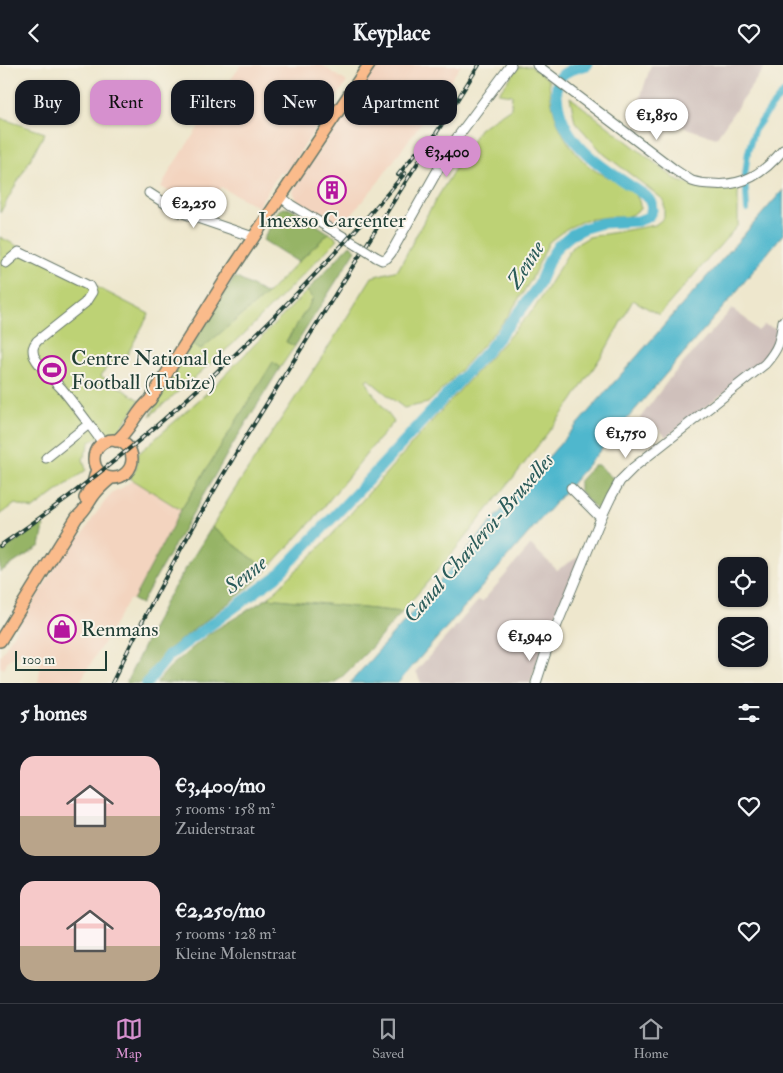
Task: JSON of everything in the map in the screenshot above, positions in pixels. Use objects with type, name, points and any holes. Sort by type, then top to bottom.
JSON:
[{"type":"main road","points":[[116,441],[127,432],[144,405],[150,400],[253,237],[369,65]]},
{"type":"main road","points":[[128,447],[149,408],[150,400]]},
{"type":"main road","points":[[112,440],[116,441],[123,443],[131,452],[130,468],[122,476],[106,477],[97,469],[94,455],[103,443],[112,440]]},
{"type":"main road","points":[[77,517],[78,509],[90,491],[97,469]]},
{"type":"main road","points":[[0,641],[77,517],[83,512],[100,487],[111,478]]},
{"type":"street","points":[[280,196],[291,205],[376,257],[387,258],[453,143],[511,65]]},
{"type":"street","points":[[539,66],[675,171],[692,181],[715,184],[735,183],[756,176],[769,166],[783,150]]},
{"type":"street","points":[[149,193],[177,211],[253,237]]},
{"type":"street","points":[[6,263],[19,252],[88,286],[92,292],[85,303],[37,341],[32,349],[44,370],[89,423],[103,443]]},
{"type":"street","points":[[536,683],[547,649],[600,519],[620,481],[634,467],[765,363],[778,345],[783,321]]},
{"type":"street","points":[[46,458],[89,423]]},
{"type":"street","points":[[571,488],[600,519]]},
{"type":"shaded area","points":[[241,65],[322,65],[344,80],[344,86],[334,101],[334,80],[264,80],[264,125],[318,125],[285,174],[280,172],[259,204],[263,207],[262,209],[221,187],[205,212],[161,187],[173,165],[200,125],[254,125],[254,80],[231,80]]},
{"type":"shaded area","points":[[377,65],[461,65],[451,80],[367,80]]},
{"type":"shaded area","points":[[651,65],[766,65],[716,138],[636,111]]},
{"type":"shaded area","points":[[344,114],[344,125],[419,125],[379,181],[341,227],[297,201],[292,191]]},
{"type":"shaded area","points":[[732,309],[758,331],[764,325],[779,330],[773,349],[763,363],[666,437],[653,422],[648,425],[640,418],[670,378]]},
{"type":"shaded area","points":[[133,480],[181,510],[133,600],[129,600],[79,683],[38,683],[40,670],[39,656],[26,651],[8,660],[4,669],[0,667],[0,656],[76,533],[82,536],[106,500],[116,490],[119,490]]},
{"type":"shaded area","points":[[531,545],[557,570],[583,554],[547,635],[530,683],[421,683],[416,671],[479,600],[482,602]]},
{"type":"green space","points":[[531,66],[549,80],[555,116],[572,147],[594,170],[624,186],[636,195],[640,209],[625,217],[585,220],[566,229],[549,242],[531,280],[506,319],[448,384],[428,403],[404,408],[368,379],[366,380],[372,392],[394,422],[314,519],[267,570],[212,527],[372,277],[398,270],[428,213],[479,129],[511,108],[512,95],[498,93],[519,67]]},
{"type":"green space","points":[[570,97],[678,181],[701,188],[729,190],[738,188],[738,225],[659,315],[633,300],[606,349],[572,401],[455,550],[402,612],[268,598],[329,538],[534,309],[572,247],[589,237],[655,225],[664,218],[664,200],[604,154],[575,122]]},
{"type":"green space","points":[[0,118],[15,123],[15,125],[21,125],[45,133],[0,213]]},
{"type":"green space","points":[[284,208],[292,209],[329,233],[298,262],[263,240],[279,210]]},
{"type":"green space","points":[[329,233],[338,239],[243,335],[150,416],[192,343],[200,349],[267,294]]},
{"type":"green space","name":"Centre National de Football (Tubize)","points":[[0,237],[149,314],[122,364],[110,362],[101,376],[140,400],[118,432],[105,433],[90,442],[83,459],[86,470],[33,509],[15,504],[0,515]]},
{"type":"green space","points":[[350,245],[356,250],[295,346],[286,342],[313,299],[307,291]]},
{"type":"green space","points":[[235,277],[267,294],[200,350],[192,343]]},
{"type":"green space","points":[[307,291],[313,299],[286,341],[295,346],[280,368],[273,363],[181,510],[130,478],[136,469],[138,454],[209,391]]},
{"type":"green space","points":[[273,362],[280,368],[230,449],[141,604],[133,600],[181,510]]},
{"type":"green space","points":[[594,465],[598,465],[616,481],[600,512],[579,490],[579,482]]},
{"type":"green space","points":[[42,524],[44,527],[40,546],[0,572],[0,552]]},
{"type":"green space","points":[[212,527],[267,570],[247,589],[166,651],[143,683],[126,683],[166,600]]},
{"type":"green space","points":[[268,598],[402,612],[369,650],[340,679],[333,683],[156,683],[170,667],[210,633]]},
{"type":"water","points":[[783,190],[783,234],[732,297],[398,683],[350,683]]},
{"type":"waterway","name":"Zenne","points":[[147,683],[168,656],[276,577],[361,488],[488,350],[521,310],[538,286],[550,258],[558,246],[571,235],[585,228],[602,223],[638,221],[648,217],[652,210],[651,202],[646,196],[589,156],[567,130],[560,114],[557,96],[560,77],[568,71],[587,65]]},
{"type":"waterway","points":[[747,209],[745,175],[748,152],[754,131],[783,93]]},
{"type":"railway","points":[[112,683],[159,590],[226,470],[479,65]]},
{"type":"railway","points":[[398,175],[420,148]]},
{"type":"railway","points":[[0,546],[111,464],[215,373],[265,326],[313,276],[405,173]]},
{"type":"place","name":"Imexso Carcenter","points":[[332,190]]},
{"type":"place","name":"Centre National de Football (Tubize)","points":[[52,370]]},
{"type":"place","name":"Renmans","points":[[62,629]]},
{"type":"water label","name":"Canal Charleroi-Bruxelles","points":[[478,537]]},
{"type":"water label","name":"Senne","points":[[245,574]]}]
